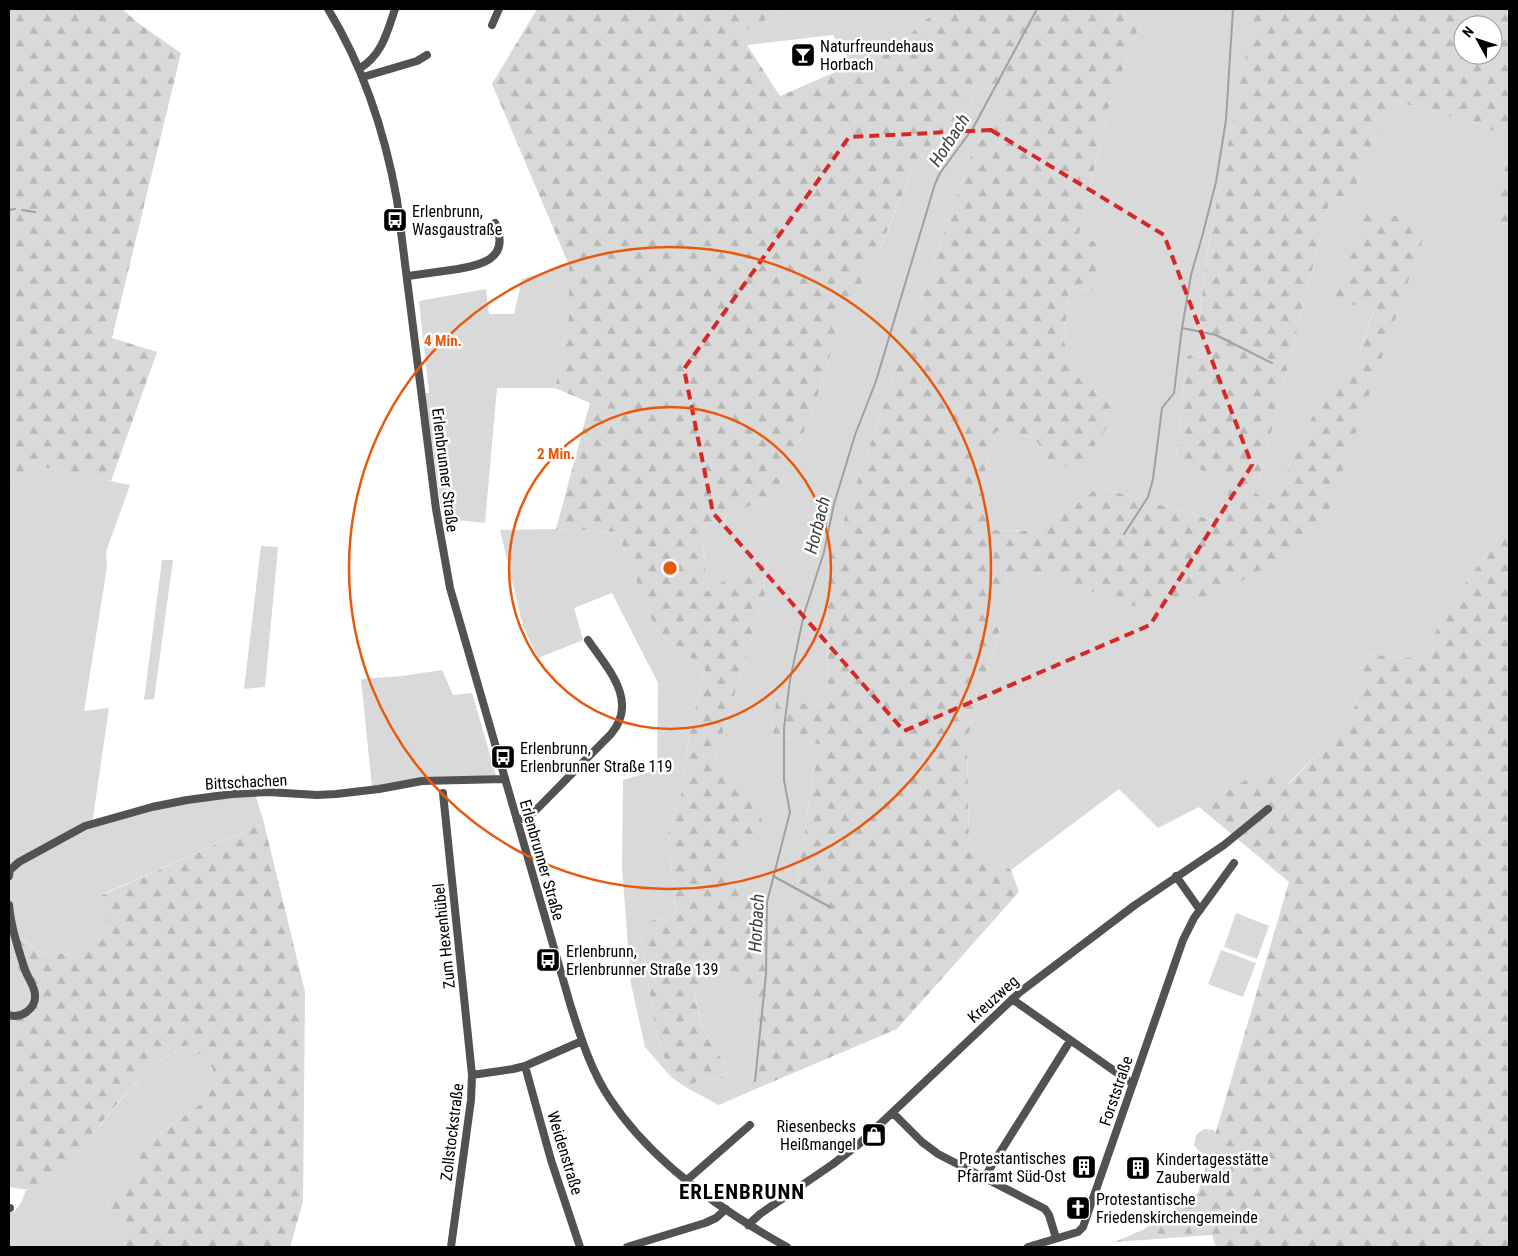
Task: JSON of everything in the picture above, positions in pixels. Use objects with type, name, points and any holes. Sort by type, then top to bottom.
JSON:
[{"type":"street","name":"Erlenbrunner Straße","points":[[328,9],[363,77],[382,130],[398,200],[436,509],[446,572],[458,622],[582,1041],[609,1098],[650,1147],[687,1180],[726,1209],[748,1225],[787,1247]]},
{"type":"street","points":[[359,69],[373,59],[378,52],[395,9]]},
{"type":"street","points":[[492,25],[499,9]]},
{"type":"street","points":[[363,77],[417,61],[427,55]]},
{"type":"street","points":[[408,276],[462,269],[486,263],[495,255],[500,244],[499,231],[495,223]]},
{"type":"street","points":[[517,821],[535,811],[611,734],[619,722],[622,709],[621,692],[588,640]]},
{"type":"street","name":"Bittschachen","points":[[9,876],[10,870],[19,862],[85,826],[152,807],[232,794],[268,792],[317,795],[336,794],[380,789],[422,781],[504,779]]},
{"type":"street","name":"Zum Hexenhübel","points":[[443,793],[472,1076]]},
{"type":"street","name":"Kreuzweg","points":[[748,1225],[760,1214],[851,1150],[893,1113],[1012,999],[1109,924],[1176,876],[1218,849],[1268,809]]},
{"type":"street","name":"Forststraße","points":[[1028,1247],[1078,1232],[1086,1222],[1189,927],[1234,863]]},
{"type":"street","points":[[1176,876],[1200,910]]},
{"type":"street","points":[[9,904],[16,944],[28,978],[36,992],[36,999],[25,1014],[15,1017],[9,1015]]},
{"type":"street","points":[[1012,999],[1133,1084]]},
{"type":"street","name":"Zollstockstraße","points":[[451,1247],[472,1076],[525,1066],[582,1041]]},
{"type":"street","points":[[984,1178],[1070,1041]]},
{"type":"street","name":"Weidenstraße","points":[[525,1066],[551,1160],[580,1247]]},
{"type":"street","points":[[893,1113],[929,1148],[953,1163],[1045,1209],[1049,1215],[1056,1238]]},
{"type":"street","points":[[687,1180],[750,1125]]},
{"type":"street","points":[[627,1247],[705,1223],[716,1218],[726,1209]]},
{"type":"highlighted area","points":[[991,130],[1164,235],[1252,465],[1150,625],[904,731],[713,513],[684,369],[849,137]]},
{"type":"green space","points":[[9,9],[122,9],[138,23],[181,53],[112,338],[157,352],[111,481],[43,467],[17,475],[9,500]]},
{"type":"green space","points":[[537,9],[789,9],[745,31],[747,45],[780,96],[852,65],[907,37],[938,9],[1146,9],[1108,110],[1078,238],[1104,243],[1094,291],[1069,286],[1064,342],[1080,380],[1119,409],[1086,459],[1053,469],[1035,438],[996,431],[980,490],[991,530],[1037,531],[1099,487],[1219,522],[1232,482],[1176,460],[1187,356],[1214,348],[1199,318],[1209,242],[1256,9],[1509,9],[1509,142],[1487,127],[1392,100],[1350,199],[1331,195],[1256,493],[1272,503],[1311,419],[1356,361],[1374,311],[1334,299],[1369,206],[1427,228],[1320,535],[1214,597],[1131,606],[1047,575],[1014,570],[985,617],[1000,629],[967,739],[969,844],[1011,870],[1019,892],[897,1029],[751,1091],[756,1003],[721,972],[694,994],[703,1028],[727,1068],[726,1078],[701,1079],[687,1088],[671,1077],[657,1036],[641,940],[643,922],[676,916],[668,834],[681,795],[690,729],[705,669],[655,628],[617,532],[556,529],[590,403],[555,388],[569,317],[569,265],[492,84]],"holes":[[[982,88],[1016,100],[975,144],[827,568],[828,705],[776,702],[772,733],[822,745],[813,775],[796,891],[781,917],[722,866],[758,844],[762,820],[739,775],[713,765],[765,595],[764,555],[707,592],[702,527],[775,495],[813,411],[840,323],[880,248],[916,162]]]},
{"type":"green space","points":[[789,9],[938,9],[907,37],[852,65],[833,35],[747,45],[745,30]]},
{"type":"green space","points":[[1146,9],[1256,9],[1209,242],[1199,318],[1214,348],[1187,356],[1176,460],[1233,482],[1219,522],[1099,487],[1037,531],[991,530],[980,490],[996,431],[1035,438],[1053,469],[1119,409],[1080,380],[1064,342],[1069,286],[1094,291],[1103,243],[1078,238],[1108,110]]},
{"type":"green space","points":[[982,88],[1017,99],[975,144],[827,568],[828,705],[776,703],[772,733],[822,745],[813,775],[796,891],[781,917],[722,866],[758,844],[713,765],[765,595],[764,555],[707,593],[702,527],[775,495],[813,411],[840,323],[882,244],[916,162]]},
{"type":"green space","points":[[1392,100],[1487,127],[1509,142],[1494,226],[1509,229],[1509,522],[1447,609],[1422,659],[1366,654],[1355,707],[1325,745],[1288,784],[1275,763],[1199,807],[1158,828],[1119,789],[1011,870],[969,844],[967,739],[1000,629],[985,617],[1014,570],[1047,575],[1131,606],[1319,535],[1427,228],[1334,299],[1374,310],[1356,361],[1311,419],[1272,503],[1256,493],[1331,195],[1350,199]]},
{"type":"green space","points":[[1509,150],[1509,229],[1493,226]]},
{"type":"green space","points":[[569,265],[569,317],[555,388],[497,388],[485,523],[456,520],[443,521],[425,393],[429,393],[419,301],[486,289],[489,314],[514,314],[522,279]]},
{"type":"green space","points":[[43,467],[130,485],[106,552],[107,567],[84,711],[109,708],[92,824],[152,807],[255,793],[264,823],[103,894],[107,934],[73,955],[41,952],[13,934],[9,941],[9,500],[17,475]]},
{"type":"green space","points":[[1509,522],[1509,1247],[1216,1247],[1212,1235],[1114,1242],[1143,1230],[1198,1193],[1289,882],[1199,807],[1275,763],[1289,784],[1325,745],[1355,707],[1366,654],[1422,659],[1447,609]]},
{"type":"green space","points":[[556,529],[617,532],[655,628],[705,669],[690,729],[681,795],[668,834],[676,916],[643,922],[641,940],[657,1036],[671,1077],[645,1047],[631,984],[622,868],[623,780],[657,770],[658,683],[612,593],[574,608],[583,640],[538,658],[523,626],[500,530]]},
{"type":"green space","points":[[261,546],[278,547],[265,687],[244,689]]},
{"type":"green space","points":[[162,560],[173,560],[154,699],[144,700]]},
{"type":"green space","points":[[442,670],[453,695],[472,693],[496,775],[421,779],[372,787],[361,679],[402,676]]},
{"type":"green space","points":[[264,823],[305,992],[303,1202],[290,1247],[127,1247],[107,1207],[112,1195],[130,1180],[136,1171],[142,1150],[154,1138],[206,1100],[213,1085],[213,1069],[203,1057],[187,1045],[172,1053],[157,1063],[129,1090],[57,1175],[32,1189],[9,1187],[9,1018],[15,1021],[34,1013],[9,941],[12,934],[41,952],[73,955],[107,934],[102,895]]},
{"type":"green space","points":[[1236,913],[1269,926],[1257,959],[1224,947]]},
{"type":"green space","points":[[9,944],[34,1013],[15,1021],[9,1018]]},
{"type":"green space","points":[[1221,950],[1256,963],[1243,997],[1208,984]]},
{"type":"green space","points":[[721,972],[756,1003],[751,1091],[719,1105],[687,1088],[701,1079],[726,1078],[727,1068],[703,1028],[694,993]]},
{"type":"green space","points":[[187,1045],[203,1057],[213,1069],[213,1085],[206,1100],[154,1138],[143,1149],[136,1171],[130,1180],[112,1195],[107,1206],[127,1247],[9,1247],[9,1212],[14,1212],[21,1203],[26,1190],[44,1183],[59,1171],[145,1075],[172,1052]]},
{"type":"green space","points":[[1204,1129],[1214,1130],[1220,1139],[1210,1155],[1200,1153],[1194,1145],[1196,1135]]},
{"type":"waterway","name":"Horbach","points":[[755,1081],[766,974],[767,902],[790,812],[784,780],[784,728],[790,680],[804,614],[824,552],[834,504],[855,435],[876,381],[935,184],[940,173],[973,128],[1037,9]]},
{"type":"waterway","points":[[1233,9],[1226,120],[1216,182],[1191,275],[1182,328],[1216,335],[1272,363]]},
{"type":"waterway","points":[[9,210],[15,209]]},
{"type":"waterway","points":[[22,210],[35,212]]},
{"type":"waterway","points":[[1124,534],[1148,497],[1153,479],[1162,408],[1174,393],[1182,328]]},
{"type":"waterway","points":[[773,876],[830,907]]},
{"type":"place","name":"Naturfreundehaus Horbach","points":[[803,55]]},
{"type":"place","name":"Erlenbrunn, Wasgaustraße","points":[[395,220]]},
{"type":"place","name":"Erlenbrunn, Erlenbrunner Straße 119","points":[[503,757]]},
{"type":"place","name":"Erlenbrunn, Erlenbrunner Straße 139","points":[[548,960]]},
{"type":"place","name":"Riesenbecks Heißmangel","points":[[874,1135]]},
{"type":"place","name":"Protestantisches Pfarramt Süd-Ost","points":[[1084,1167]]},
{"type":"place","name":"Kindertagesstätte Zauberwald","points":[[1138,1168]]},
{"type":"place","name":"Protestantische Friedenskirchengemeinde","points":[[1078,1208]]},
{"type":"district","name":"ERLENBRUNN","points":[[742,1192]]}]
